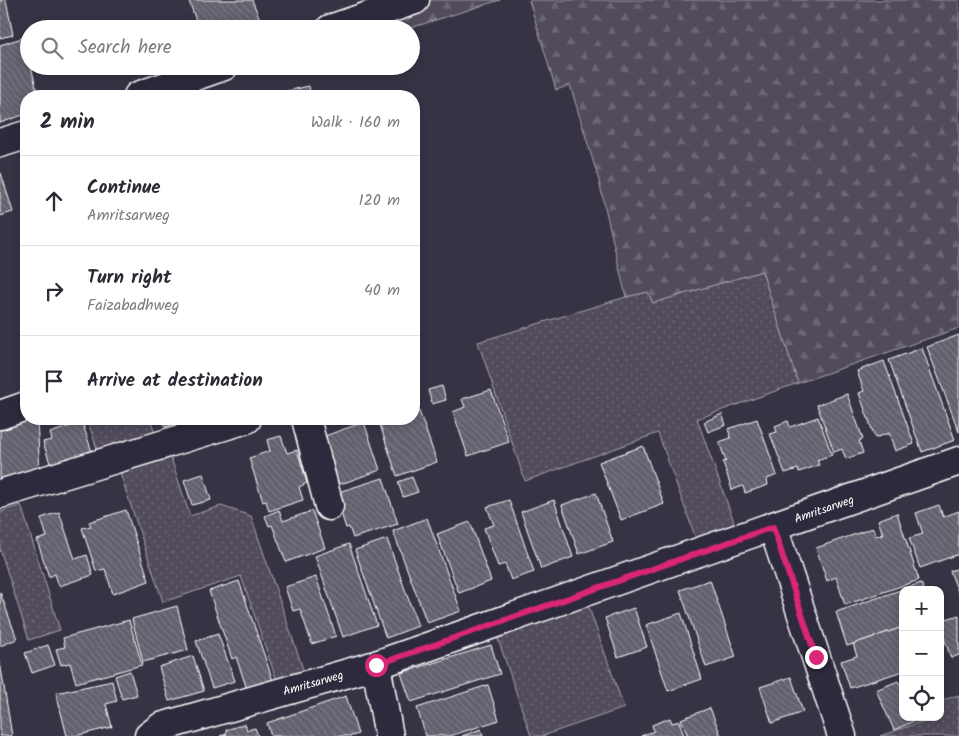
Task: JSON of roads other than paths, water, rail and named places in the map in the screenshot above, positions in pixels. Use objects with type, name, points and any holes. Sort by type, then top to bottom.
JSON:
[{"type":"street","points":[[356,20],[415,0]]},
{"type":"street","points":[[155,90],[198,75]]},
{"type":"street","points":[[0,143],[20,137]]},
{"type":"street","points":[[0,415],[20,408]]},
{"type":"street","points":[[0,494],[227,425]]},
{"type":"street","points":[[308,425],[329,506]]},
{"type":"street","name":"Amritsarweg","points":[[149,736],[161,727],[376,665],[959,461]]},
{"type":"street","points":[[773,527],[842,736]]},
{"type":"street","points":[[376,665],[389,736]]}]
